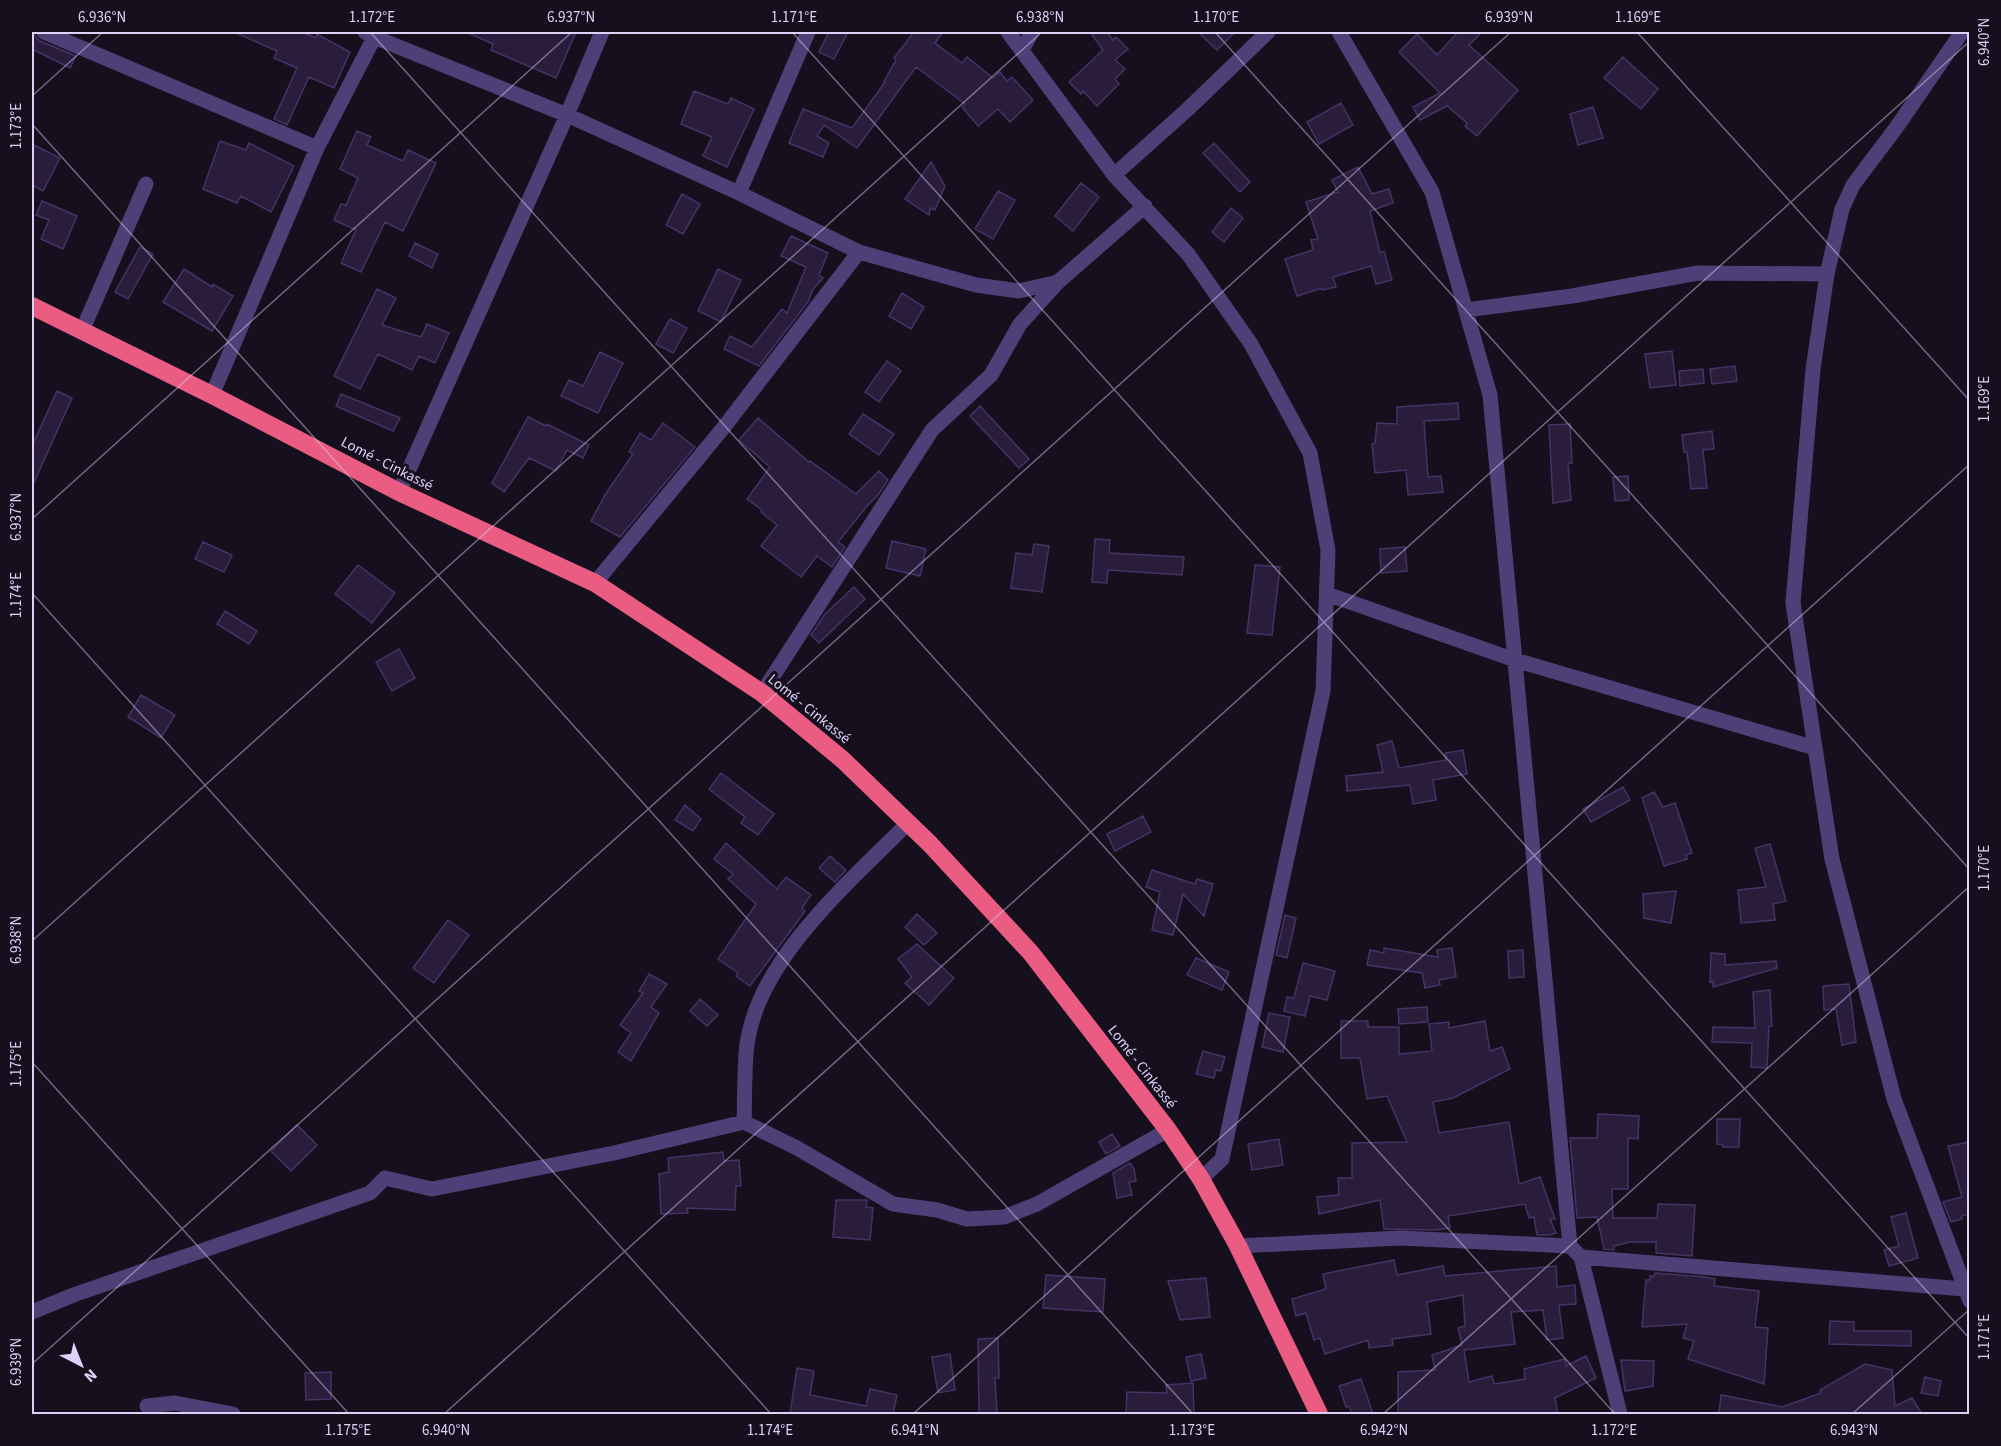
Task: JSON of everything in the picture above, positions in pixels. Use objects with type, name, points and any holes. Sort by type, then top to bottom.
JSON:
[{"type":"highway","name":"Lomé - Cinkassé","points":[[32,306],[212,394],[399,492],[595,583],[762,693],[843,760],[930,844],[1031,953],[1168,1130],[1201,1179],[1238,1246],[1319,1414]]},
{"type":"street","points":[[44,32],[317,148]]},
{"type":"street","points":[[399,492],[602,32]]},
{"type":"street","points":[[739,193],[808,32]]},
{"type":"street","points":[[1008,32],[1114,175],[1188,254],[1251,344],[1310,453],[1328,550],[1323,691],[1222,1159],[1201,1179]]},
{"type":"street","points":[[1022,50],[1032,32]]},
{"type":"street","points":[[1114,175],[1188,109],[1268,32]]},
{"type":"street","points":[[1339,32],[1432,192],[1490,395],[1576,1251],[1620,1414]]},
{"type":"street","points":[[1238,1246],[1401,1238],[1576,1251],[1967,1295],[1894,1099],[1832,859],[1793,603],[1813,369],[1827,273],[1842,209],[1853,185],[1896,128],[1962,32]]},
{"type":"street","points":[[212,394],[317,148],[372,33],[567,115],[739,193],[859,252],[976,285],[1019,291],[1058,282]]},
{"type":"street","points":[[82,331],[146,184]]},
{"type":"street","points":[[762,693],[932,430],[991,375],[1020,324],[1058,282],[1145,206]]},
{"type":"street","points":[[595,583],[724,427],[859,252]]},
{"type":"street","points":[[1466,310],[1572,296],[1698,273],[1827,273]]},
{"type":"street","points":[[1327,594],[1515,660],[1815,748]]},
{"type":"street","points":[[744,1122],[747,1043],[762,992],[809,923],[908,823]]},
{"type":"street","points":[[32,1312],[76,1294],[370,1193],[386,1178],[432,1189],[614,1153],[744,1122],[816,1159],[893,1204],[937,1210],[967,1219],[1004,1217],[1037,1204],[1168,1130]]},
{"type":"street","points":[[147,1406],[175,1403],[233,1414]]},
{"type":"building","points":[[234,32],[302,32],[316,38],[317,34],[350,52],[334,88],[309,77],[287,125],[274,119],[297,68],[274,58],[277,51]]},
{"type":"building","points":[[466,32],[576,32],[556,78],[491,50],[493,44]]},
{"type":"building","points":[[829,32],[848,32],[834,59],[819,52]]},
{"type":"building","points":[[914,32],[943,32],[935,43],[962,63],[967,57],[993,78],[1000,72],[1007,81],[1012,77],[1033,100],[1010,122],[998,109],[978,126],[962,107],[965,104],[916,67],[857,148],[824,125],[817,136],[829,143],[823,157],[789,143],[803,109],[852,128],[885,82],[896,60],[894,58]]},
{"type":"building","points":[[1090,32],[1107,32],[1113,40],[1116,37],[1128,49],[1115,60],[1125,69],[1115,79],[1119,84],[1097,106],[1083,91],[1081,94],[1069,82],[1103,50]]},
{"type":"building","points":[[1198,32],[1235,32],[1217,50]]},
{"type":"building","points":[[1458,32],[1482,32],[1469,45],[1518,90],[1477,136],[1465,126],[1467,123],[1447,106],[1420,120],[1413,107],[1440,93],[1399,52],[1417,34],[1437,55]]},
{"type":"building","points":[[32,33],[40,41],[76,56],[70,68],[32,49]]},
{"type":"building","points":[[1623,57],[1658,89],[1641,109],[1604,78]]},
{"type":"building","points":[[694,91],[728,104],[731,98],[754,109],[727,167],[703,156],[712,137],[681,124]]},
{"type":"building","points":[[1341,103],[1353,125],[1319,144],[1307,122]]},
{"type":"building","points":[[1593,107],[1603,138],[1578,145],[1570,114]]},
{"type":"building","points":[[357,131],[371,137],[367,145],[403,161],[408,150],[436,163],[403,231],[385,222],[361,272],[341,263],[356,230],[334,220],[341,204],[346,205],[358,178],[340,169]]},
{"type":"building","points":[[220,141],[246,150],[249,143],[294,166],[271,212],[241,196],[237,203],[203,189]]},
{"type":"building","points":[[1214,143],[1250,182],[1240,192],[1203,153]]},
{"type":"building","points":[[32,144],[60,158],[43,191],[32,185]]},
{"type":"building","points":[[931,162],[945,186],[935,210],[930,208],[929,215],[905,199]]},
{"type":"building","points":[[1358,167],[1372,194],[1389,189],[1393,203],[1370,211],[1380,253],[1384,251],[1392,280],[1376,284],[1371,266],[1333,277],[1336,287],[1322,290],[1322,288],[1297,296],[1285,259],[1313,250],[1311,240],[1318,239],[1306,202],[1338,192],[1332,180]]},
{"type":"building","points":[[1081,183],[1099,197],[1073,231],[1055,216]]},
{"type":"building","points":[[998,191],[1015,200],[993,239],[975,229]]},
{"type":"building","points":[[682,194],[700,204],[683,234],[666,225]]},
{"type":"building","points":[[42,201],[77,216],[63,249],[41,239],[49,220],[36,215]]},
{"type":"building","points":[[1231,208],[1243,218],[1224,242],[1212,232]]},
{"type":"building","points":[[791,236],[828,253],[819,275],[823,278],[813,289],[808,302],[759,366],[724,349],[730,336],[752,347],[782,309],[787,313],[806,267],[781,256]]},
{"type":"building","points":[[415,243],[438,254],[432,268],[409,256]]},
{"type":"building","points":[[140,247],[153,254],[128,299],[115,292]]},
{"type":"building","points":[[184,269],[212,287],[213,284],[233,296],[212,331],[163,302]]},
{"type":"building","points":[[718,269],[741,280],[721,322],[698,311]]},
{"type":"building","points":[[377,289],[396,298],[382,325],[421,337],[427,324],[449,333],[435,363],[419,356],[412,370],[378,354],[360,389],[334,376]]},
{"type":"building","points":[[902,293],[924,307],[911,329],[889,316]]},
{"type":"building","points":[[670,319],[687,328],[673,353],[656,344]]},
{"type":"building","points":[[1672,351],[1676,385],[1650,388],[1645,354]]},
{"type":"building","points":[[600,352],[623,363],[598,413],[561,396],[569,380],[583,386]]},
{"type":"building","points":[[887,361],[901,371],[879,402],[865,392]]},
{"type":"building","points":[[1735,366],[1737,381],[1712,384],[1710,369]]},
{"type":"building","points":[[1703,369],[1704,383],[1680,386],[1679,371]]},
{"type":"building","points":[[57,391],[72,398],[32,487],[32,446]]},
{"type":"building","points":[[341,394],[400,418],[393,431],[336,406]]},
{"type":"building","points":[[1458,403],[1459,419],[1424,421],[1428,477],[1441,476],[1443,492],[1408,495],[1406,470],[1375,473],[1372,444],[1375,443],[1377,423],[1397,424],[1397,407]]},
{"type":"building","points":[[980,406],[1029,459],[1019,468],[970,416]]},
{"type":"building","points":[[863,414],[894,434],[879,455],[849,434]]},
{"type":"building","points":[[528,417],[589,445],[583,458],[567,450],[556,471],[529,458],[504,492],[492,483]]},
{"type":"building","points":[[758,418],[809,462],[856,494],[879,471],[888,480],[838,542],[845,547],[832,567],[817,556],[801,577],[761,546],[777,525],[747,499],[770,467],[739,440]]},
{"type":"building","points":[[663,423],[695,447],[620,537],[591,521],[605,495],[633,454],[629,452],[640,433],[651,440]]},
{"type":"building","points":[[1570,424],[1572,463],[1568,463],[1571,500],[1553,503],[1549,425]]},
{"type":"building","points":[[1712,431],[1714,449],[1703,450],[1707,488],[1691,489],[1687,452],[1684,452],[1682,435]]},
{"type":"building","points":[[1628,476],[1629,500],[1615,501],[1613,477]]},
{"type":"building","points":[[1095,539],[1110,540],[1109,553],[1184,557],[1182,575],[1108,570],[1107,583],[1092,582]]},
{"type":"building","points":[[892,541],[926,549],[920,576],[886,568]]},
{"type":"building","points":[[203,542],[232,555],[224,572],[195,559]]},
{"type":"building","points":[[1034,544],[1049,546],[1042,592],[1011,588],[1016,553],[1032,555]]},
{"type":"building","points":[[1405,547],[1407,571],[1381,573],[1380,549]]},
{"type":"building","points":[[358,565],[395,593],[372,623],[335,594]]},
{"type":"building","points":[[1255,565],[1280,567],[1272,635],[1247,633]]},
{"type":"building","points":[[854,587],[865,599],[819,643],[811,635],[825,614]]},
{"type":"building","points":[[225,611],[257,631],[249,644],[217,624]]},
{"type":"building","points":[[399,649],[415,678],[392,691],[376,662]]},
{"type":"building","points":[[141,695],[175,715],[161,738],[128,717]]},
{"type":"building","points":[[1392,741],[1399,768],[1446,760],[1445,753],[1463,750],[1467,774],[1433,780],[1436,800],[1413,804],[1410,785],[1347,791],[1346,776],[1383,772],[1377,745]]},
{"type":"building","points":[[721,773],[774,814],[758,835],[741,823],[745,817],[709,789]]},
{"type":"building","points":[[1623,787],[1630,800],[1591,822],[1583,809]]},
{"type":"building","points":[[1654,792],[1663,807],[1675,803],[1692,853],[1686,855],[1687,859],[1664,866],[1642,798]]},
{"type":"building","points":[[685,805],[701,819],[693,831],[675,820]]},
{"type":"building","points":[[1143,816],[1151,832],[1115,851],[1107,834]]},
{"type":"building","points":[[726,843],[777,889],[786,877],[811,895],[802,908],[805,911],[750,986],[736,976],[738,973],[718,959],[756,904],[728,879],[733,874],[714,859]]},
{"type":"building","points":[[1770,844],[1786,901],[1773,904],[1775,920],[1741,923],[1738,890],[1766,887],[1755,848]]},
{"type":"building","points":[[830,856],[846,870],[835,882],[819,868]]},
{"type":"building","points":[[1152,870],[1195,884],[1197,879],[1213,884],[1204,916],[1183,894],[1173,935],[1152,930],[1160,892],[1146,887]]},
{"type":"building","points":[[1676,891],[1671,923],[1644,918],[1643,894]]},
{"type":"building","points":[[917,914],[937,933],[924,945],[905,927]]},
{"type":"building","points":[[1285,915],[1296,918],[1287,958],[1276,955]]},
{"type":"building","points":[[448,920],[469,935],[434,983],[413,968]]},
{"type":"building","points":[[917,944],[954,978],[929,1005],[905,983],[912,977],[898,959]]},
{"type":"building","points":[[1384,948],[1438,957],[1437,950],[1452,948],[1456,977],[1439,980],[1440,985],[1425,988],[1422,973],[1367,965],[1370,950],[1384,953]]},
{"type":"building","points":[[1523,950],[1524,977],[1509,978],[1508,951]]},
{"type":"building","points":[[1711,953],[1725,954],[1725,965],[1776,961],[1777,968],[1713,987],[1713,981],[1710,982]]},
{"type":"building","points":[[1196,958],[1229,972],[1222,990],[1187,975]]},
{"type":"building","points":[[1303,963],[1335,971],[1327,1000],[1310,996],[1305,1016],[1284,1011],[1287,997],[1294,998]]},
{"type":"building","points":[[649,974],[667,984],[651,1007],[659,1013],[631,1061],[618,1052],[631,1033],[620,1025],[643,993],[639,991]]},
{"type":"building","points":[[1849,984],[1856,1042],[1842,1045],[1836,1009],[1824,1010],[1823,986]]},
{"type":"building","points":[[1770,990],[1772,1026],[1769,1026],[1767,1068],[1751,1067],[1752,1043],[1712,1042],[1713,1027],[1755,1028],[1753,992]]},
{"type":"building","points":[[700,999],[718,1015],[707,1026],[690,1011]]},
{"type":"building","points":[[1427,1007],[1428,1022],[1399,1024],[1398,1009]]},
{"type":"building","points":[[1269,1013],[1290,1017],[1283,1052],[1262,1047]]},
{"type":"building","points":[[1341,1021],[1368,1021],[1368,1027],[1399,1027],[1399,1054],[1432,1051],[1429,1024],[1449,1022],[1449,1028],[1485,1021],[1490,1051],[1502,1047],[1510,1069],[1453,1098],[1433,1102],[1439,1133],[1509,1122],[1519,1184],[1540,1177],[1555,1219],[1550,1219],[1556,1233],[1537,1235],[1534,1217],[1529,1218],[1525,1204],[1448,1216],[1450,1228],[1435,1230],[1384,1229],[1380,1200],[1319,1214],[1317,1197],[1339,1195],[1338,1178],[1352,1178],[1352,1143],[1407,1142],[1387,1096],[1367,1099],[1360,1058],[1341,1058]]},
{"type":"building","points":[[1203,1051],[1225,1057],[1221,1071],[1216,1070],[1214,1078],[1196,1074]]},
{"type":"building","points":[[1598,1114],[1639,1116],[1638,1139],[1628,1138],[1628,1189],[1612,1189],[1613,1218],[1657,1218],[1658,1204],[1695,1205],[1692,1256],[1656,1253],[1656,1242],[1630,1242],[1614,1246],[1614,1250],[1604,1249],[1597,1217],[1577,1218],[1570,1138],[1597,1138]]},
{"type":"building","points":[[1717,1119],[1740,1119],[1739,1147],[1723,1147],[1717,1144]]},
{"type":"building","points":[[297,1125],[317,1145],[291,1171],[271,1151]]},
{"type":"building","points":[[1112,1134],[1120,1146],[1106,1154],[1099,1142]]},
{"type":"building","points":[[1279,1139],[1283,1165],[1252,1170],[1248,1144]]},
{"type":"building","points":[[1970,1142],[1970,1214],[1951,1222],[1943,1202],[1962,1197],[1948,1146]]},
{"type":"building","points":[[723,1152],[724,1161],[739,1160],[741,1186],[736,1186],[735,1210],[687,1208],[688,1213],[661,1214],[659,1174],[669,1172],[668,1158]]},
{"type":"building","points":[[1130,1163],[1134,1169],[1136,1181],[1129,1182],[1132,1195],[1117,1198],[1113,1173]]},
{"type":"building","points":[[836,1200],[867,1200],[866,1207],[873,1208],[870,1240],[833,1237]]},
{"type":"building","points":[[1906,1213],[1918,1258],[1889,1266],[1884,1250],[1899,1246],[1891,1217]]},
{"type":"building","points":[[1394,1260],[1397,1275],[1443,1266],[1445,1276],[1556,1266],[1557,1287],[1575,1285],[1576,1304],[1559,1305],[1563,1338],[1547,1340],[1543,1310],[1511,1312],[1515,1344],[1464,1350],[1469,1382],[1492,1376],[1494,1384],[1525,1379],[1524,1369],[1565,1359],[1566,1366],[1586,1356],[1596,1378],[1555,1398],[1558,1414],[1398,1414],[1398,1372],[1435,1370],[1432,1355],[1462,1345],[1458,1328],[1465,1326],[1463,1295],[1427,1302],[1431,1334],[1392,1339],[1393,1345],[1369,1348],[1368,1340],[1325,1354],[1320,1338],[1314,1340],[1306,1313],[1296,1316],[1292,1299],[1326,1289],[1323,1274]]},
{"type":"building","points":[[1655,1273],[1705,1277],[1715,1279],[1714,1286],[1759,1291],[1755,1327],[1768,1328],[1764,1384],[1688,1359],[1694,1341],[1683,1338],[1687,1324],[1642,1327],[1646,1280],[1650,1280],[1650,1276],[1654,1276]]},
{"type":"building","points":[[1046,1275],[1105,1279],[1103,1312],[1043,1308]]},
{"type":"building","points":[[1206,1278],[1210,1317],[1180,1320],[1168,1281]]},
{"type":"building","points":[[1830,1321],[1854,1322],[1854,1331],[1911,1331],[1911,1346],[1829,1344]]},
{"type":"building","points":[[998,1338],[999,1378],[995,1378],[997,1414],[979,1414],[978,1339]]},
{"type":"building","points":[[950,1354],[955,1390],[938,1393],[932,1357]]},
{"type":"building","points":[[1201,1354],[1206,1378],[1191,1381],[1186,1357]]},
{"type":"building","points":[[1621,1360],[1654,1361],[1653,1386],[1625,1391]]},
{"type":"building","points":[[1865,1364],[1892,1370],[1895,1406],[1912,1398],[1922,1414],[1719,1414],[1721,1395],[1782,1407],[1821,1393],[1820,1390]]},
{"type":"building","points":[[797,1368],[814,1371],[810,1395],[866,1406],[870,1389],[897,1395],[893,1414],[790,1414]]},
{"type":"building","points":[[331,1372],[331,1399],[306,1400],[305,1373]]},
{"type":"building","points":[[1925,1377],[1941,1381],[1938,1396],[1921,1393]]},
{"type":"building","points":[[1361,1379],[1373,1414],[1352,1414],[1349,1406],[1346,1407],[1339,1386]]},
{"type":"building","points":[[1193,1383],[1194,1414],[1126,1414],[1127,1392],[1167,1393],[1166,1385]]}]
